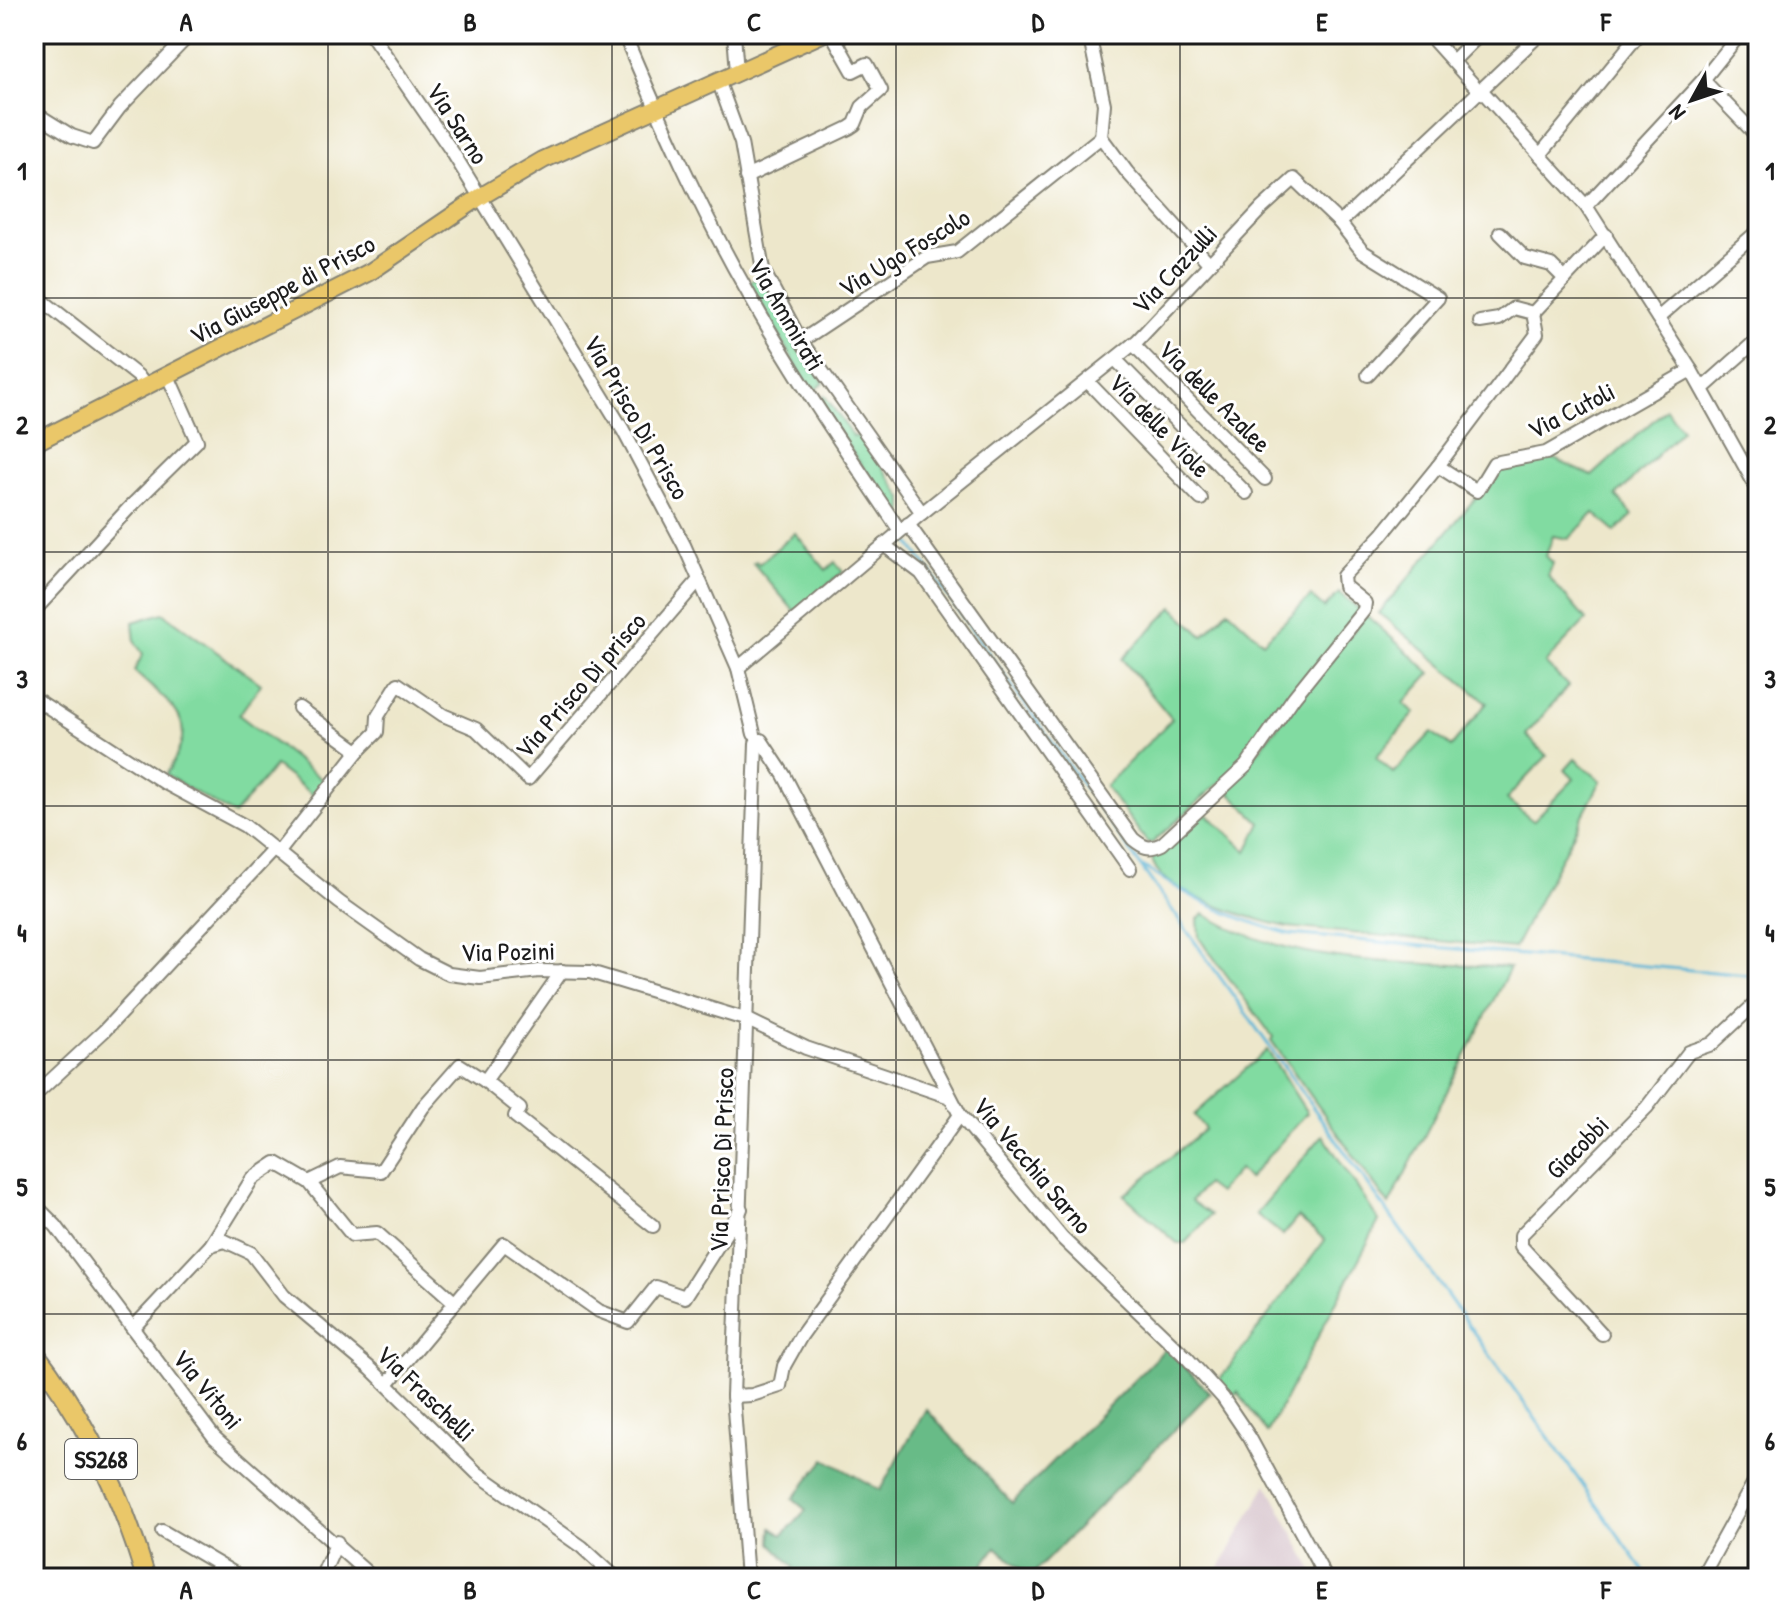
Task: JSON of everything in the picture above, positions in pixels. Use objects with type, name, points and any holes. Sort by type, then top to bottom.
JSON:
[{"type":"highway","name":"SS268","points":[[34,1352],[61,1389],[97,1450],[129,1523],[146,1578]]},
{"type":"highway","name":"SS268","points":[[34,1371],[86,1455],[118,1527],[134,1578]]},
{"type":"main road","name":"Via Giuseppe di Prisco","points":[[34,443],[370,272],[480,197],[543,160],[822,34]]},
{"type":"street","points":[[34,128],[43,118],[72,136],[93,143],[120,107],[190,34]]},
{"type":"street","name":"Via Sarno","points":[[371,34],[480,197]]},
{"type":"street","name":"Via Ammirati","points":[[624,34],[655,108],[740,279],[812,399],[904,528],[1143,848],[1162,844],[1246,766],[1294,697],[1364,610],[1365,603],[1344,586],[1343,576]]},
{"type":"street","points":[[734,34],[737,72]]},
{"type":"street","points":[[746,177],[849,128],[855,124],[862,107],[881,90],[867,64],[853,71],[832,34]]},
{"type":"street","points":[[1089,34],[1104,104],[1101,137],[1127,172],[1209,263]]},
{"type":"street","points":[[1428,34],[1586,206],[1691,370],[1758,490]]},
{"type":"street","points":[[1453,61],[1480,34]]},
{"type":"street","points":[[1368,375],[1438,298],[1362,251],[1340,223],[1482,93],[1540,34]]},
{"type":"street","points":[[1540,155],[1639,34]]},
{"type":"street","points":[[1586,206],[1703,80],[1740,34]]},
{"type":"street","name":"Via Ammirati","points":[[718,80],[741,143],[763,270],[801,341],[922,513]]},
{"type":"street","points":[[1703,80],[1757,134]]},
{"type":"street","name":"Via Ugo Foscolo","points":[[801,341],[927,257],[957,252],[1101,137]]},
{"type":"street","name":"Via Cazzulli","points":[[738,668],[922,513],[1133,344],[1294,179],[1340,223]]},
{"type":"street","name":"Via Prisco Di Prisco","points":[[480,197],[623,430],[684,545],[738,668],[757,739],[733,1396],[747,1578]]},
{"type":"street","points":[[1658,318],[1758,231]]},
{"type":"street","points":[[1500,233],[1525,258],[1551,265],[1565,279]]},
{"type":"street","points":[[1480,322],[1499,319],[1514,308],[1533,313],[1606,235]]},
{"type":"street","points":[[740,279],[763,270]]},
{"type":"street","points":[[34,294],[138,376],[146,387]]},
{"type":"street","name":"Via Cutoli","points":[[1343,576],[1382,535],[1438,466],[1537,334],[1533,313]]},
{"type":"street","points":[[1702,389],[1758,339]]},
{"type":"street","name":"Via delle Azalee","points":[[1133,344],[1265,479]]},
{"type":"street","points":[[1115,359],[1246,493]]},
{"type":"street","name":"Via Cutoli","points":[[1438,466],[1477,491],[1494,463],[1546,453],[1691,370]]},
{"type":"street","points":[[34,611],[128,509],[197,441],[168,376]]},
{"type":"street","name":"Via delle Viole","points":[[1088,382],[1201,499]]},
{"type":"street","points":[[812,399],[831,384]]},
{"type":"street","points":[[884,545],[921,573],[1130,869]]},
{"type":"street","name":"Via Prisco Di prisco","points":[[358,751],[377,732],[378,716],[398,684],[443,715],[476,729],[528,779],[698,581]]},
{"type":"street","name":"Via Pozini","points":[[34,698],[165,783],[245,826],[419,959],[449,974],[480,978],[562,971],[590,972],[748,1020],[806,1048],[950,1097]]},
{"type":"street","points":[[34,1096],[104,1031],[276,852],[358,751],[299,708]]},
{"type":"street","name":"Via Vecchia Sarno","points":[[757,739],[784,775],[960,1115],[1062,1238],[1187,1358],[1223,1398],[1250,1438],[1326,1578]]},
{"type":"street","points":[[485,1081],[562,971]]},
{"type":"street","name":"Giacobbi","points":[[1602,1334],[1521,1246],[1521,1235],[1647,1107],[1689,1052],[1712,1044],[1758,1001]]},
{"type":"street","points":[[309,1182],[340,1167],[381,1171],[423,1107],[460,1065],[520,1109],[515,1116],[653,1226]]},
{"type":"street","points":[[733,1396],[752,1395],[780,1386],[784,1366],[801,1336],[960,1115]]},
{"type":"street","points":[[133,1328],[211,1245],[252,1179],[276,1163],[309,1182],[352,1235],[377,1233],[453,1301]]},
{"type":"street","name":"Via Vitoni","points":[[34,1204],[56,1226],[214,1437],[337,1542],[373,1578]]},
{"type":"street","points":[[387,1384],[453,1301],[504,1244],[599,1311],[628,1322],[656,1287],[685,1297],[742,1208]]},
{"type":"street","name":"Via Fraschelli","points":[[211,1245],[225,1241],[251,1253],[284,1296],[387,1384],[477,1473],[582,1547],[616,1578]]},
{"type":"street","points":[[1701,1578],[1758,1475]]},
{"type":"street","points":[[162,1531],[242,1578]]},
{"type":"street","points":[[321,1578],[337,1542]]},
{"type":"shaded area","points":[[1267,1484],[1317,1578],[1214,1578]]},
{"type":"green space","points":[[761,276],[824,383],[811,392],[749,282]]},
{"type":"green space","points":[[824,395],[853,436],[863,438],[903,498],[903,513],[894,513],[817,401]]},
{"type":"green space","points":[[1666,409],[1682,430],[1616,496],[1633,515],[1615,532],[1594,513],[1569,539],[1553,536],[1546,556],[1553,563],[1548,576],[1586,620],[1545,663],[1568,686],[1526,735],[1547,756],[1506,799],[1533,821],[1574,779],[1565,770],[1575,759],[1601,781],[1514,948],[1287,927],[1210,903],[1171,883],[1158,871],[1152,858],[1206,813],[1247,851],[1261,823],[1227,790],[1366,615],[1431,673],[1404,703],[1415,713],[1376,757],[1393,773],[1432,732],[1451,747],[1487,703],[1379,613],[1499,470],[1550,457],[1592,476]]},
{"type":"green space","points":[[795,533],[826,570],[835,562],[843,572],[795,612],[753,563],[756,561],[759,564]]},
{"type":"green space","points":[[1339,593],[1360,610],[1238,766],[1152,843],[1147,842],[1105,786],[1172,719],[1122,659],[1173,607],[1203,636],[1228,610],[1263,642],[1311,596],[1324,608]]},
{"type":"green space","points":[[163,613],[261,684],[239,715],[329,785],[318,799],[275,766],[234,815],[166,775],[182,740],[182,728],[172,706],[134,671],[143,654],[135,642],[133,622]]},
{"type":"green space","points":[[1204,914],[1240,932],[1315,954],[1392,962],[1510,968],[1389,1205],[1271,1040],[1273,1037],[1199,938],[1198,919]]},
{"type":"green space","points":[[1267,1050],[1307,1113],[1248,1179],[1239,1169],[1218,1193],[1206,1184],[1191,1201],[1211,1215],[1185,1243],[1177,1243],[1124,1195],[1205,1129],[1194,1115]]},
{"type":"green space","points":[[1323,1135],[1379,1221],[1267,1433],[1238,1392],[1231,1399],[1218,1382],[1325,1240],[1298,1217],[1283,1235],[1256,1214]]},
{"type":"green space","points":[[1166,1348],[1210,1393],[1030,1577],[996,1547],[974,1578],[788,1578],[794,1567],[771,1543],[772,1528],[783,1535],[806,1510],[793,1499],[825,1459],[880,1490],[926,1409],[1012,1503]]},
{"type":"waterway","points":[[905,536],[1649,1578]]},
{"type":"waterway","points":[[1144,867],[1214,907],[1249,922],[1290,934],[1758,976]]}]
